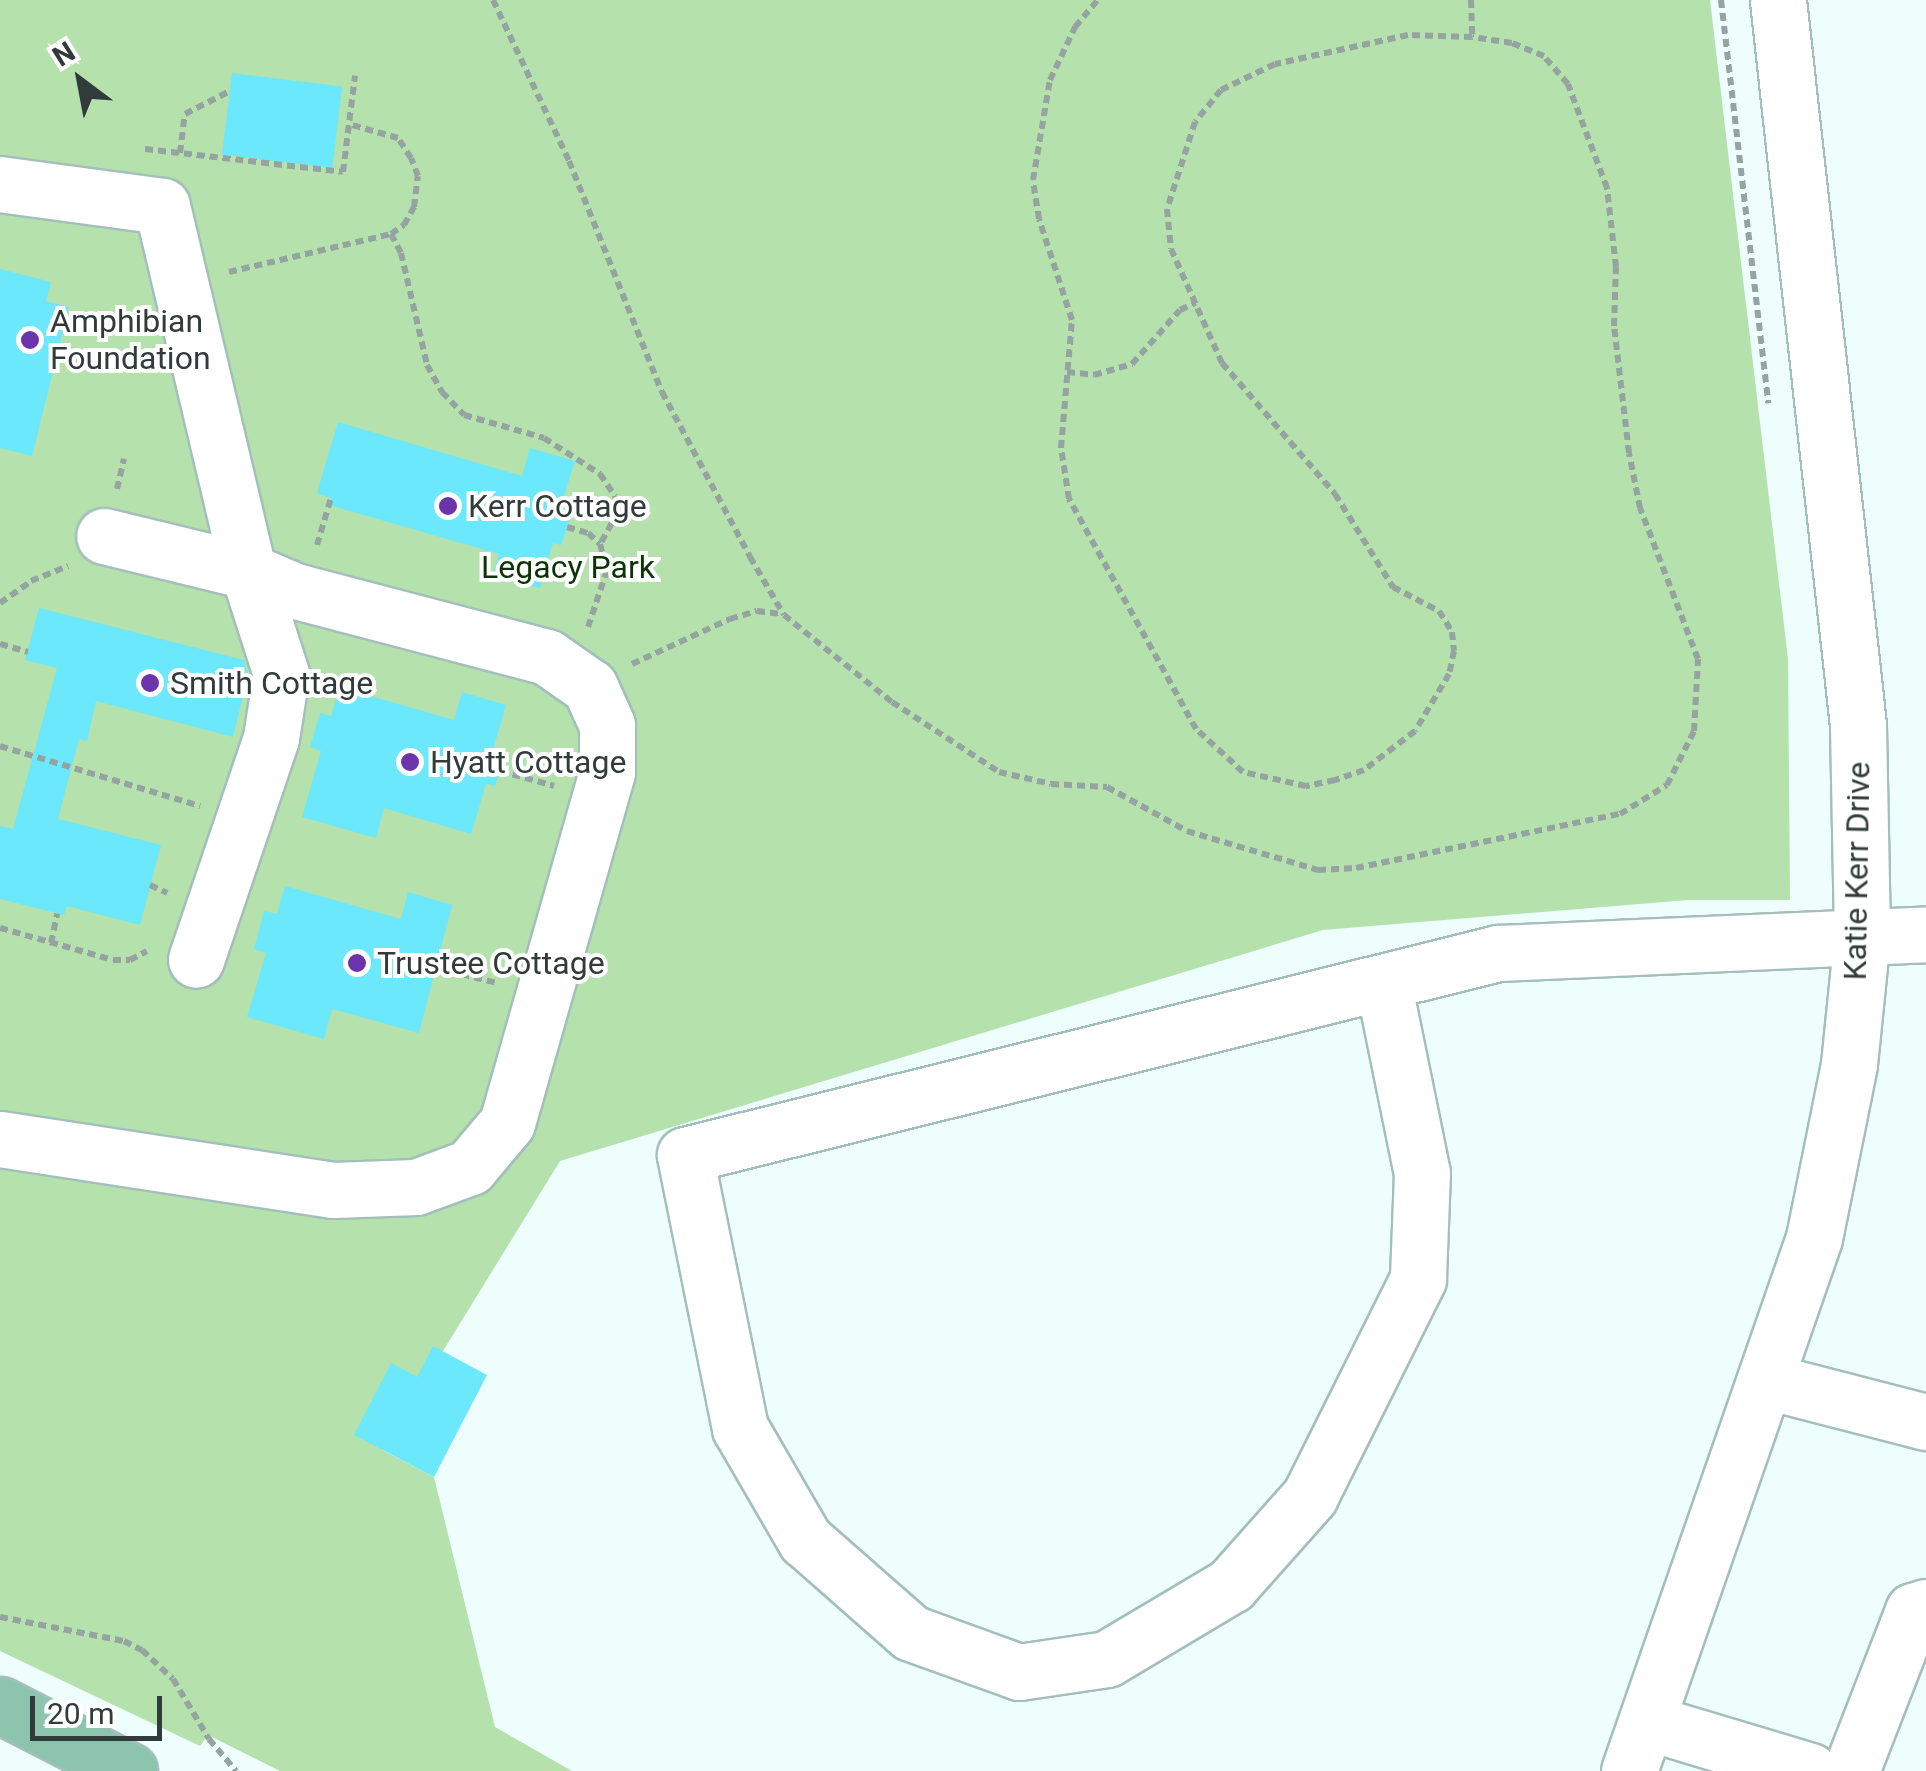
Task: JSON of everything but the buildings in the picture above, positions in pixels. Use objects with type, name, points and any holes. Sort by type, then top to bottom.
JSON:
[{"type":"main road","points":[[0,1705],[129,1771]]},
{"type":"street","name":"Katie Kerr Drive","points":[[1638,1746],[1814,1238],[1849,1064],[1862,935],[1858,725],[1778,0]]},
{"type":"street","points":[[0,184],[162,206],[248,571],[281,674],[270,738],[244,819],[176,947]]},
{"type":"street","points":[[0,1139],[333,1190],[416,1187],[470,1166],[508,1123],[607,772],[607,725],[579,678],[547,657],[294,591],[248,571],[104,536]]},
{"type":"street","points":[[1383,982],[1422,1173],[1418,1279],[1310,1496],[1231,1585],[1106,1659],[1019,1672],[911,1633],[806,1540],[740,1428],[684,1155],[1498,953],[1926,934]]},
{"type":"street","points":[[1766,1381],[1926,1422]]},
{"type":"street","points":[[1851,1771],[1912,1611],[1926,1606]]},
{"type":"street","points":[[1638,1746],[1810,1771]]},
{"type":"path","points":[[493,0],[568,161],[662,392],[784,615],[892,702],[998,772],[1051,784],[1107,787],[1187,830],[1318,870],[1356,868],[1620,814],[1667,784],[1694,732],[1698,660],[1640,508],[1629,453],[1614,326],[1616,267],[1607,188],[1568,84],[1544,56],[1512,43],[1472,37],[1408,35],[1275,64],[1221,90],[1195,122],[1167,209],[1171,249],[1195,303],[1235,384],[1335,494],[1393,587],[1439,611],[1452,632],[1454,651],[1448,674],[1414,731],[1364,770],[1306,786],[1243,772],[1196,729],[1068,499],[1061,448],[1072,320],[1039,219],[1033,180],[1050,80],[1075,26],[1098,0]]},
{"type":"path","points":[[1471,0],[1472,37]]},
{"type":"path","points":[[126,147],[343,172],[356,76]]},
{"type":"path","points":[[180,153],[184,114],[230,91]]},
{"type":"path","points":[[179,283],[392,234],[404,225],[414,206],[418,176],[411,158],[398,138],[349,124]]},
{"type":"path","points":[[392,234],[401,253],[427,365],[442,392],[464,415],[544,438],[600,474],[616,496],[618,512],[600,544]]},
{"type":"path","points":[[1067,372],[1094,375],[1132,364],[1180,310],[1195,303]]},
{"type":"path","points":[[567,527],[588,533],[600,544],[607,570],[584,640],[579,678],[730,619],[757,611],[784,615]]},
{"type":"path","points":[[0,644],[28,652]]},
{"type":"path","points":[[0,746],[244,819]]},
{"type":"path","points":[[150,886],[168,890],[164,905]]},
{"type":"path","points":[[50,943],[58,914]]},
{"type":"path","points":[[0,928],[113,960],[130,960],[148,951],[176,947]]},
{"type":"path","points":[[0,1617],[124,1641],[142,1650],[173,1680],[209,1739],[236,1771]]},
{"type":"green space","name":"Legacy Park","points":[[0,0],[1710,0],[1788,659],[1790,900],[1688,900],[1323,930],[560,1161],[382,1450],[434,1477],[495,1727],[572,1771],[280,1771],[208,1735],[200,1746],[0,1651]]},
{"type":"place","name":"Amphibian Foundation","points":[[30,340]]},
{"type":"place","name":"Kerr Cottage","points":[[448,506]]},
{"type":"place","name":"Smith Cottage","points":[[150,683]]},
{"type":"place","name":"Hyatt Cottage","points":[[410,762]]},
{"type":"place","name":"Trustee Cottage","points":[[357,963]]}]
